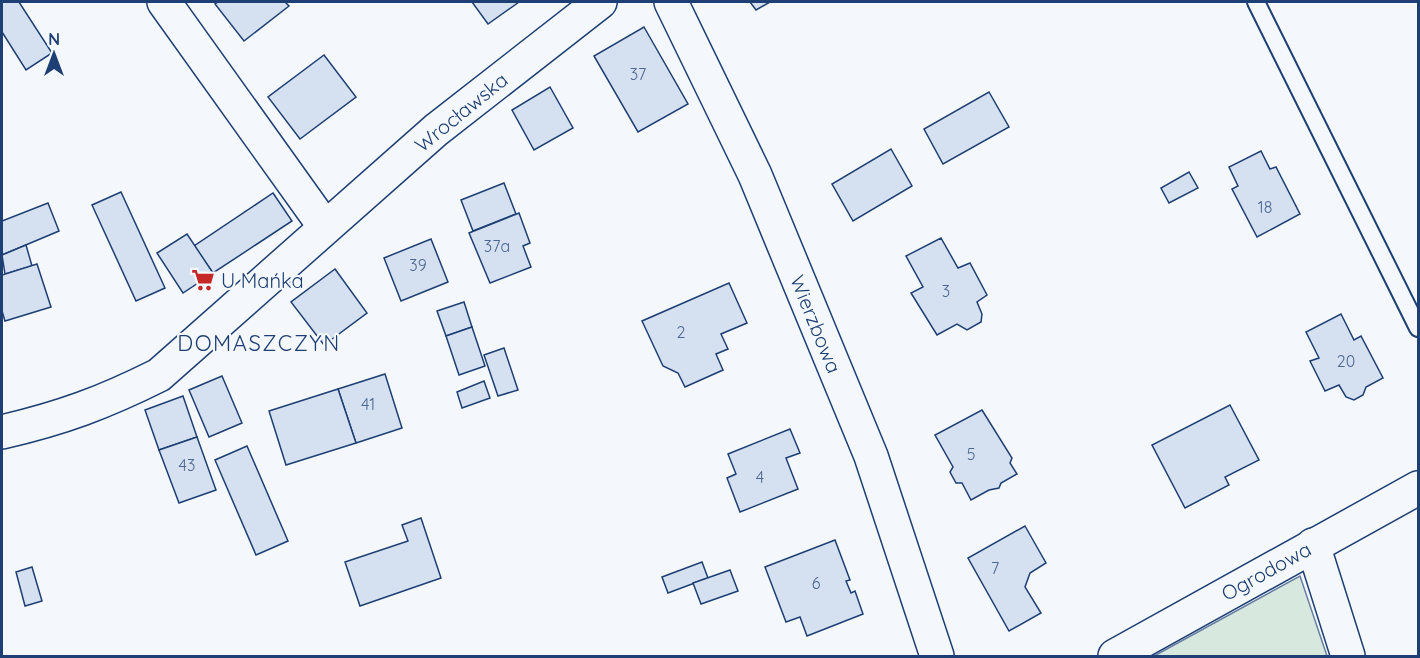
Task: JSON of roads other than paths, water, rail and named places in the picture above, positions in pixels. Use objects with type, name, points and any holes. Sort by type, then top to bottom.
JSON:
[{"type":"street","points":[[164,2],[325,227]]},
{"type":"street","name":"Wrocławska","points":[[2,432],[57,420],[108,400],[159,375],[436,130],[600,2]]},
{"type":"street","name":"Wierzbowa","points":[[671,2],[755,175],[871,456],[937,657]]},
{"type":"street","name":"Ogrodowa","points":[[1115,657],[1419,488]]},
{"type":"street","points":[[1313,545],[1348,657]]},
{"type":"lane","points":[[1256,2],[1419,328]]},
{"type":"place","name":"U Mańka","points":[[203,280]]},
{"type":"district","name":"DOMASZCZYN","points":[[259,343]]}]
